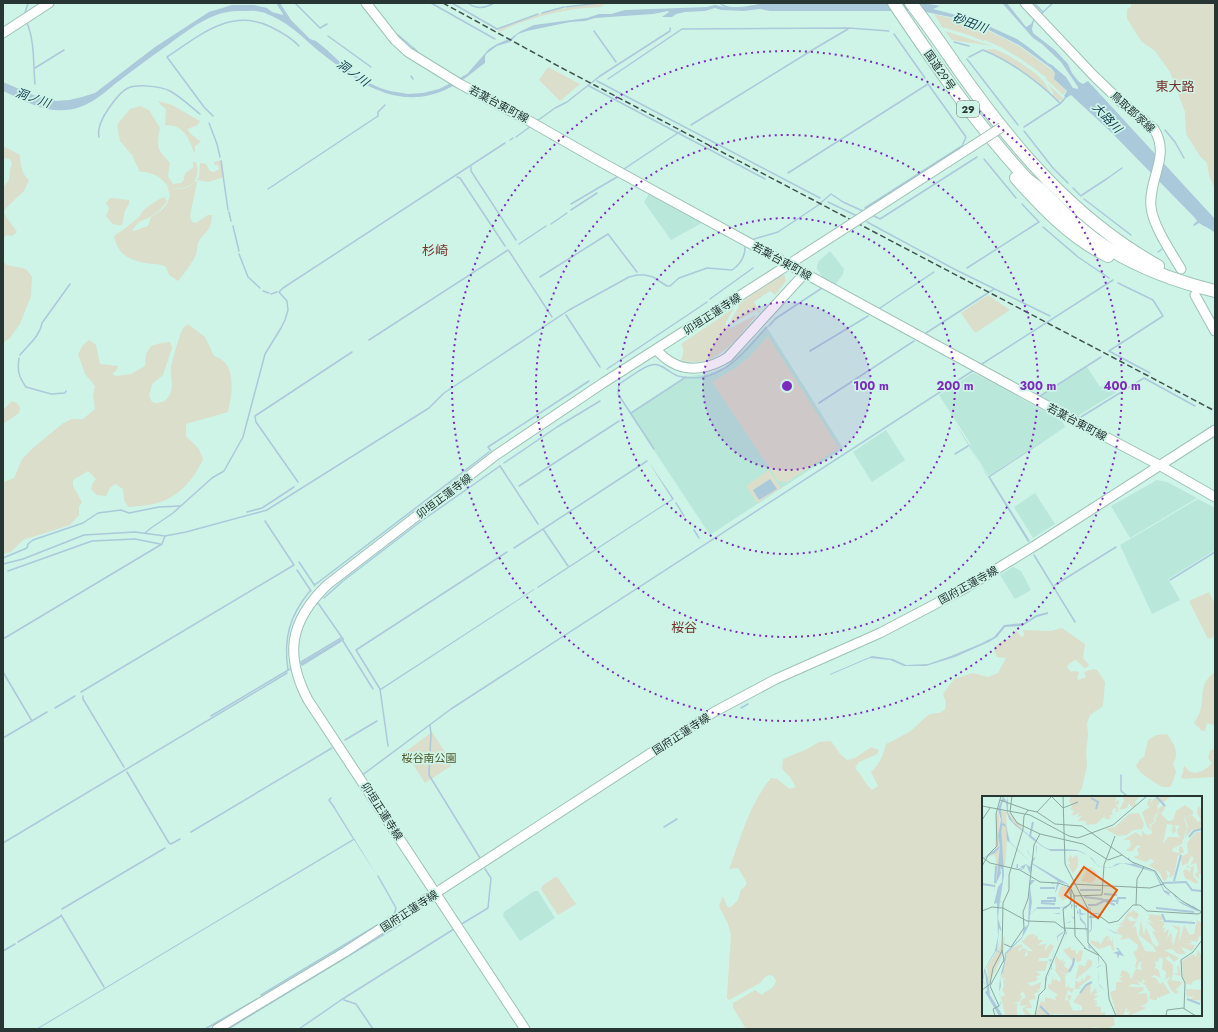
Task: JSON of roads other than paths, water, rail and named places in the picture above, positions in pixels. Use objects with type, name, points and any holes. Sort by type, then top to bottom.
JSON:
[{"type":"highway","points":[[889,3],[905,24],[942,82],[982,140],[1058,222],[1091,247],[1121,262],[1150,274],[1179,282]]},
{"type":"highway","name":"国道29号","points":[[894,3],[905,24],[980,125],[1027,179],[1065,214],[1099,242],[1140,266],[1179,282],[1215,291]]},
{"type":"highway","name":"国道29号","points":[[906,3],[926,27],[987,121],[1037,187]]},
{"type":"highway","points":[[911,3],[926,27],[1002,127],[1032,163],[1061,194],[1101,229],[1133,252],[1173,274],[1179,282]]},
{"type":"main road","points":[[3,33],[49,3]]},
{"type":"main road","name":"若葉台東町線","points":[[366,3],[395,40],[408,52],[460,84],[1215,497]]},
{"type":"main road","name":"鳥取郡家線","points":[[1025,3],[1094,76],[1120,101],[1154,129],[1160,140],[1161,146],[1160,157],[1153,185],[1151,200],[1152,212],[1161,234],[1181,269]]},
{"type":"main road","name":"卯垣正蓮寺線","points":[[525,1029],[308,700],[295,671],[295,638],[298,624],[317,594],[344,571],[496,455],[603,383],[1002,127]]},
{"type":"main road","points":[[656,350],[670,362],[680,367],[700,368],[709,367],[719,363],[728,357],[805,273]]},
{"type":"main road","points":[[1195,294],[1215,331]]},
{"type":"main road","points":[[1159,465],[1215,430]]},
{"type":"main road","name":"国府正蓮寺線","points":[[217,1029],[345,952],[712,714],[776,679],[880,633],[962,590],[1036,545],[1159,465]]},
{"type":"water","points":[[276,3],[280,3],[291,20],[310,39],[316,41],[353,74],[380,88],[408,94],[423,93],[439,89],[449,84],[467,74],[489,49],[534,25],[587,18],[599,14],[611,14],[625,10],[707,7],[715,5],[724,7],[718,3],[731,7],[763,3],[923,3],[940,6],[933,9],[975,20],[1017,39],[1066,77],[1073,88],[1078,89],[1061,62],[1042,44],[1033,38],[1002,3],[1007,3],[1026,27],[1031,24],[1035,16],[1032,29],[1033,33],[1055,50],[1068,64],[1072,73],[1079,82],[1083,84],[1088,81],[1215,219],[1215,233],[1199,223],[1194,226],[1193,225],[1197,221],[1195,218],[1112,133],[1071,95],[1066,98],[1064,96],[1067,91],[1054,79],[1055,73],[1051,68],[1019,45],[975,23],[922,11],[770,11],[760,9],[743,11],[721,10],[715,8],[705,11],[685,12],[676,14],[672,17],[662,17],[669,12],[668,11],[653,14],[595,18],[585,21],[570,22],[518,34],[510,42],[497,46],[486,54],[485,63],[455,85],[431,95],[413,97],[395,95],[378,90],[361,82],[330,60],[279,19],[264,12],[229,12],[209,18],[190,29],[86,105],[66,110],[47,109],[3,91],[3,82],[33,95],[56,101],[69,100],[95,93],[155,47],[209,12],[232,5],[254,5],[267,8],[272,12],[283,15]]},
{"type":"water","points":[[955,423],[968,443],[979,462]]},
{"type":"water","points":[[1065,427],[990,477],[1030,541],[1028,542],[988,476]]},
{"type":"water","points":[[648,461],[674,499],[538,588],[537,587],[672,499]]},
{"type":"water","points":[[770,479],[777,489],[759,500],[753,490]]},
{"type":"water","points":[[534,589],[381,690],[380,689]]},
{"type":"water","points":[[1048,612],[1048,614],[1037,617],[1022,626],[1005,627],[997,637],[989,642],[955,657],[926,666],[904,666],[890,660],[870,658],[830,675],[872,656],[893,659],[906,665],[928,664],[951,656],[994,637],[1004,625],[1024,623],[1036,615]]},
{"type":"water","points":[[334,806],[378,877],[354,840],[36,1029],[353,839],[333,807]]},
{"type":"waterway","points":[[25,13],[28,3]]},
{"type":"waterway","points":[[295,3],[320,28],[327,24]]},
{"type":"waterway","points":[[431,3],[495,39]]},
{"type":"waterway","points":[[452,3],[497,29],[538,14]]},
{"type":"waterway","points":[[468,3],[475,7],[481,8],[494,3]]},
{"type":"waterway","points":[[566,7],[599,3]]},
{"type":"waterway","points":[[1034,3],[1043,12]]},
{"type":"waterway","points":[[1042,13],[1053,3]]},
{"type":"waterway","points":[[542,13],[564,7]]},
{"type":"waterway","points":[[213,116],[204,107],[167,57],[203,33],[229,22],[242,20],[256,22],[271,27],[290,38],[299,46]]},
{"type":"waterway","points":[[27,23],[33,45],[35,84]]},
{"type":"waterway","points":[[537,121],[555,108],[567,102],[600,76],[670,31],[670,28]]},
{"type":"waterway","points":[[608,79],[682,29],[849,28],[889,31]]},
{"type":"waterway","points":[[691,125],[848,29]]},
{"type":"waterway","points":[[594,31],[616,62]]},
{"type":"waterway","points":[[894,34],[925,78]]},
{"type":"waterway","points":[[398,35],[417,51]]},
{"type":"waterway","points":[[328,36],[371,67]]},
{"type":"waterway","points":[[954,42],[969,46]]},
{"type":"waterway","points":[[35,68],[64,50]]},
{"type":"waterway","points":[[969,57],[983,50],[1004,60],[1024,73],[1060,103]]},
{"type":"waterway","points":[[967,59],[1018,125]]},
{"type":"waterway","points":[[597,81],[820,198]]},
{"type":"waterway","points":[[788,173],[928,84],[966,137],[962,146],[865,208]]},
{"type":"waterway","points":[[99,137],[100,126],[107,111],[125,90],[132,87],[149,86],[166,89],[178,96],[200,114]]},
{"type":"waterway","points":[[589,86],[765,179]]},
{"type":"waterway","points":[[1024,127],[1061,103],[1066,97]]},
{"type":"waterway","points":[[268,189],[378,116],[378,112],[385,105]]},
{"type":"waterway","points":[[209,123],[220,157]]},
{"type":"waterway","points":[[516,137],[531,126]]},
{"type":"waterway","points":[[1165,130],[1175,142],[1184,158]]},
{"type":"waterway","points":[[624,169],[681,131]]},
{"type":"waterway","points":[[1024,131],[1053,168],[1068,183]]},
{"type":"waterway","points":[[145,533],[173,513],[212,478],[224,471],[243,437],[265,354],[281,328],[288,310],[287,301],[279,292],[505,143]]},
{"type":"waterway","points":[[872,215],[880,219],[977,157]]},
{"type":"waterway","points":[[984,159],[1016,198]]},
{"type":"waterway","points":[[221,161],[228,210]]},
{"type":"waterway","points":[[471,167],[471,171],[516,240]]},
{"type":"waterway","points":[[1073,188],[1081,196],[1122,168]]},
{"type":"waterway","points":[[457,177],[460,178],[505,246]]},
{"type":"waterway","points":[[571,204],[617,177]]},
{"type":"waterway","points":[[571,210],[597,193]]},
{"type":"waterway","points":[[754,239],[778,232],[817,206],[831,194],[843,202],[865,212]]},
{"type":"waterway","points":[[1084,199],[1131,235]]},
{"type":"waterway","points":[[828,202],[855,215]]},
{"type":"waterway","points":[[967,268],[1039,222],[1022,204]]},
{"type":"waterway","points":[[229,212],[231,221]]},
{"type":"waterway","points":[[551,224],[567,213]]},
{"type":"waterway","points":[[867,222],[956,270],[1050,316]]},
{"type":"waterway","points":[[233,226],[239,251]]},
{"type":"waterway","points":[[519,244],[546,226]]},
{"type":"waterway","points":[[1043,227],[1078,257],[1109,278]]},
{"type":"waterway","points":[[540,277],[608,234],[637,272]]},
{"type":"waterway","points":[[3,564],[23,559],[84,535],[135,532],[165,536],[186,532],[267,510],[429,408],[444,393],[569,310],[629,277],[637,275],[653,277],[667,286],[670,286],[679,278],[707,268],[732,270],[742,260],[745,247]]},
{"type":"waterway","points":[[1158,252],[1162,249]]},
{"type":"waterway","points":[[369,340],[508,250]]},
{"type":"waterway","points":[[509,251],[552,317]]},
{"type":"waterway","points":[[239,254],[248,277],[260,288]]},
{"type":"waterway","points":[[710,299],[753,268]]},
{"type":"waterway","points":[[880,308],[934,272]]},
{"type":"waterway","points":[[982,364],[1113,280]]},
{"type":"waterway","points":[[1118,283],[1153,300],[1163,316],[1109,351],[1150,373]]},
{"type":"waterway","points":[[20,355],[39,332],[42,323],[70,284]]},
{"type":"waterway","points":[[769,326],[775,319],[822,288]]},
{"type":"waterway","points":[[926,333],[994,289]]},
{"type":"waterway","points":[[263,291],[269,293]]},
{"type":"waterway","points":[[271,294],[277,292]]},
{"type":"waterway","points":[[607,369],[707,302]]},
{"type":"waterway","points":[[566,315],[600,367]]},
{"type":"waterway","points":[[810,351],[868,316]]},
{"type":"waterway","points":[[618,392],[619,384],[647,366],[655,364],[662,366],[675,375],[693,378],[706,377],[718,372],[739,357],[767,327]]},
{"type":"waterway","points":[[819,403],[914,341]]},
{"type":"waterway","points":[[298,482],[256,422],[255,416],[352,352]]},
{"type":"waterway","points":[[1040,396],[1101,357]]},
{"type":"waterway","points":[[19,358],[19,374],[26,387],[51,394],[65,393],[66,391]]},
{"type":"waterway","points":[[361,776],[451,709],[974,370]]},
{"type":"waterway","points":[[631,413],[686,377]]},
{"type":"waterway","points":[[1081,417],[1144,378],[1195,406]]},
{"type":"waterway","points":[[491,451],[488,447],[589,381]]},
{"type":"waterway","points":[[618,394],[654,449]]},
{"type":"waterway","points":[[504,463],[557,427],[600,401]]},
{"type":"waterway","points":[[519,486],[619,421]]},
{"type":"waterway","points":[[955,454],[968,446]]},
{"type":"waterway","points":[[314,584],[316,584],[489,452]]},
{"type":"waterway","points":[[514,548],[647,461]]},
{"type":"waterway","points":[[500,466],[538,524]]},
{"type":"waterway","points":[[324,598],[343,581],[420,522],[500,466]]},
{"type":"waterway","points":[[247,512],[262,508],[294,487]]},
{"type":"waterway","points":[[676,503],[684,516]]},
{"type":"waterway","points":[[3,558],[27,548],[28,544],[33,540],[83,523],[98,513],[121,510],[129,513],[159,507],[180,506]]},
{"type":"waterway","points":[[81,692],[294,565],[265,521]]},
{"type":"waterway","points":[[543,529],[568,566]]},
{"type":"waterway","points":[[694,530],[699,538]]},
{"type":"waterway","points":[[3,639],[162,544],[165,536]]},
{"type":"waterway","points":[[8,571],[92,541],[135,539],[160,544]]},
{"type":"waterway","points":[[1055,585],[1116,547]]},
{"type":"waterway","points":[[388,746],[380,689],[356,650],[507,552]]},
{"type":"waterway","points":[[1170,580],[1215,552]]},
{"type":"waterway","points":[[1034,555],[1075,622]]},
{"type":"waterway","points":[[299,562],[315,586]]},
{"type":"waterway","points":[[297,570],[311,591]]},
{"type":"waterway","points":[[288,670],[287,637],[297,609],[310,591]]},
{"type":"waterway","points":[[318,603],[343,639],[373,689]]},
{"type":"waterway","points":[[301,662],[341,638]]},
{"type":"waterway","points":[[301,664],[343,639]]},
{"type":"waterway","points":[[302,665],[341,641]]},
{"type":"waterway","points":[[211,716],[290,669]]},
{"type":"waterway","points":[[3,672],[32,721]]},
{"type":"waterway","points":[[3,843],[287,673]]},
{"type":"waterway","points":[[55,708],[75,696]]},
{"type":"waterway","points":[[83,696],[83,699],[124,767]]},
{"type":"waterway","points":[[741,708],[748,704]]},
{"type":"waterway","points":[[3,738],[47,712]]},
{"type":"waterway","points":[[345,740],[377,721]]},
{"type":"waterway","points":[[430,725],[429,775],[480,858]]},
{"type":"waterway","points":[[191,832],[332,748]]},
{"type":"waterway","points":[[127,772],[169,843],[171,844],[180,839]]},
{"type":"waterway","points":[[1121,775],[1121,791],[1126,796]]},
{"type":"waterway","points":[[331,798],[329,800],[334,807]]},
{"type":"waterway","points":[[664,827],[677,819]]},
{"type":"waterway","points":[[62,909],[165,848]]},
{"type":"waterway","points":[[460,925],[488,908],[491,878],[485,869]]},
{"type":"waterway","points":[[261,995],[394,915],[396,908],[378,876]]},
{"type":"waterway","points":[[61,915],[104,987]]},
{"type":"waterway","points":[[18,942],[61,916]]},
{"type":"waterway","points":[[228,1029],[401,924]]},
{"type":"waterway","points":[[299,1029],[341,1000],[454,929]]},
{"type":"waterway","points":[[3,951],[15,944]]},
{"type":"waterway","points":[[205,1029],[257,999]]},
{"type":"waterway","points":[[344,1000],[356,1004],[373,1029]]},
{"type":"railway","points":[[443,3],[560,67],[1215,411]]},
{"type":"district","name":"東大路","points":[[1175,86]]},
{"type":"district","name":"杉崎","points":[[435,250]]},
{"type":"district","name":"桜谷","points":[[684,627]]},
{"type":"water label","name":"砂田川","points":[[970,23]]},
{"type":"water label","name":"洞ノ川","points":[[353,73]]},
{"type":"water label","name":"洞ノ川","points":[[33,98]]},
{"type":"water label","name":"大路川","points":[[1107,118]]},
{"type":"park label","name":"桜谷南公園","points":[[429,758]]}]
